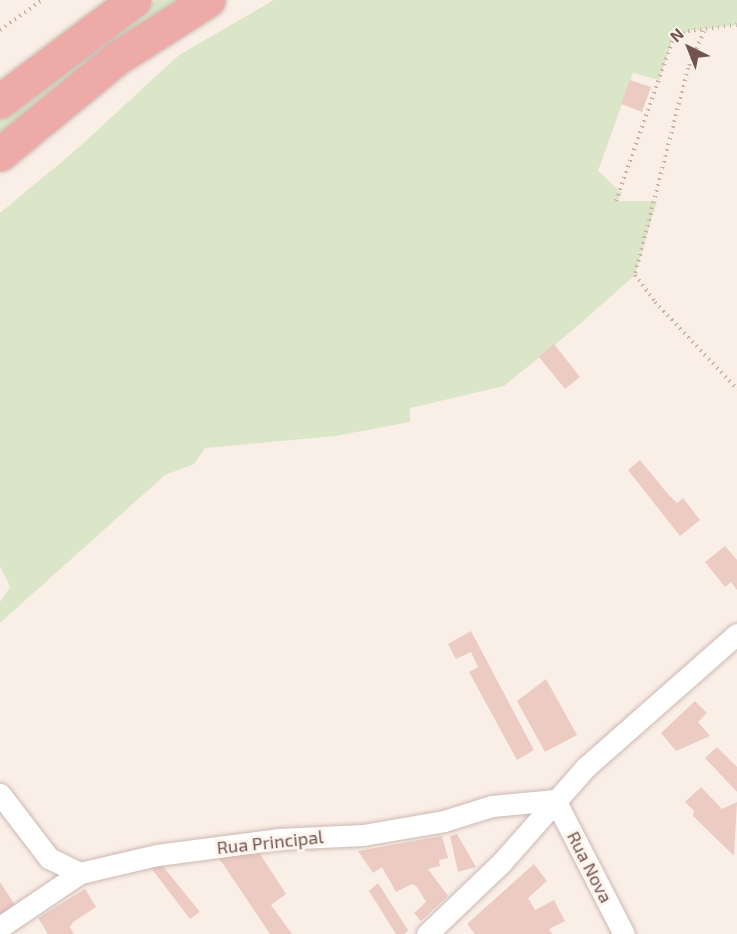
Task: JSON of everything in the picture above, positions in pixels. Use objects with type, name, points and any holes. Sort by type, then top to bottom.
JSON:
[{"type":"highway","points":[[0,101],[134,0]]},
{"type":"highway","points":[[0,154],[117,58],[208,0]]},
{"type":"street","points":[[427,934],[501,863],[555,800],[615,739],[737,634]]},
{"type":"street","points":[[0,794],[49,858],[81,873]]},
{"type":"street","name":"Rua Principal","points":[[0,927],[81,873],[157,855],[278,839],[363,835],[444,821],[492,806],[555,800]]},
{"type":"street","name":"Rua Nova","points":[[555,800],[624,934]]},
{"type":"path","points":[[0,30],[42,0]]},
{"type":"path","points":[[616,201],[673,39],[688,31],[705,31],[737,25]]},
{"type":"path","points":[[705,31],[688,68],[635,274],[655,302],[737,389]]},
{"type":"green space","points":[[156,0],[181,0],[0,133],[0,117]]},
{"type":"green space","points":[[274,0],[737,0],[737,25],[689,31],[673,39],[659,80],[633,73],[598,171],[622,193],[617,201],[657,201],[635,275],[504,386],[410,408],[410,422],[335,436],[205,448],[194,464],[165,475],[0,623],[0,602],[10,587],[0,566],[0,213],[76,150],[179,55]]},
{"type":"building","points":[[630,80],[651,87],[642,112],[621,104]]},
{"type":"building","points":[[554,344],[580,377],[565,389],[539,357]]},
{"type":"building","points":[[640,460],[677,503],[683,498],[700,520],[680,536],[628,470]]},
{"type":"building","points":[[725,546],[737,560],[737,590],[731,582],[725,587],[705,562]]},
{"type":"building","points":[[471,631],[534,750],[517,760],[469,672],[478,667],[471,652],[456,659],[448,644]]},
{"type":"building","points":[[546,679],[577,735],[545,752],[517,701]]},
{"type":"building","points":[[695,701],[707,713],[698,722],[710,736],[676,751],[661,733]]},
{"type":"building","points":[[717,747],[737,767],[737,792],[705,758]]},
{"type":"building","points":[[701,787],[722,809],[737,802],[734,856],[693,816],[694,811],[685,802]]},
{"type":"building","points":[[457,834],[476,867],[458,872],[450,836]]},
{"type":"building","points":[[442,836],[448,858],[439,860],[440,866],[428,869],[448,896],[421,921],[414,913],[426,902],[417,887],[412,884],[396,892],[382,867],[373,873],[358,851]]},
{"type":"building","points":[[258,851],[286,894],[271,905],[292,934],[270,934],[219,858]]},
{"type":"building","points":[[534,864],[547,881],[528,898],[535,910],[554,900],[565,921],[549,929],[552,934],[475,934],[467,924]]},
{"type":"building","points":[[162,865],[200,912],[190,919],[151,868]]},
{"type":"building","points":[[0,882],[15,905],[0,915]]},
{"type":"building","points":[[378,883],[408,930],[405,934],[396,934],[369,891]]},
{"type":"building","points":[[85,889],[96,907],[73,922],[70,927],[74,934],[48,934],[38,918]]}]
